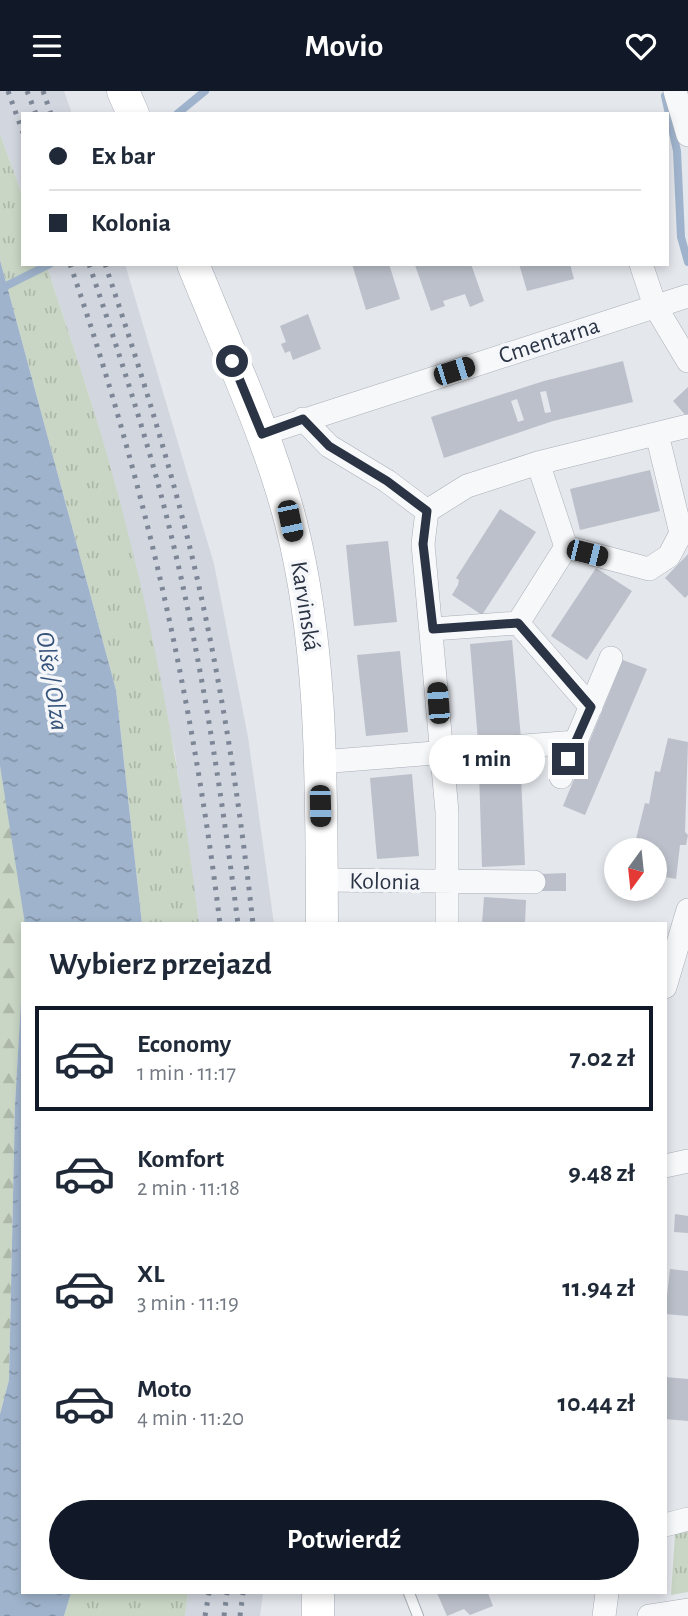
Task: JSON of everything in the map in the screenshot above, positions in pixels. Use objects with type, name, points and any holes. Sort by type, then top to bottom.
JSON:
[{"type":"main road","points":[[124,91],[131,112]]},
{"type":"main road","name":"Karvinská","points":[[194,266],[262,434],[290,521],[310,614],[317,684],[322,922]]},
{"type":"main road","points":[[317,1616],[318,1594]]},
{"type":"street","points":[[675,91],[688,135]]},
{"type":"street","points":[[643,266],[670,301],[688,361]]},
{"type":"street","name":"Cmentarna","points":[[262,434],[670,301]]},
{"type":"street","points":[[303,419],[329,446],[387,481],[427,511],[467,486],[538,463],[688,426]]},
{"type":"street","points":[[566,547],[649,569],[669,556],[681,533],[657,434]]},
{"type":"street","points":[[538,463],[566,547]]},
{"type":"street","name":"Kolonia","points":[[427,511],[423,544],[433,629],[442,752],[448,881],[447,922]]},
{"type":"street","points":[[518,623],[566,547]]},
{"type":"street","points":[[433,629],[518,623]]},
{"type":"street","points":[[518,623],[591,707]]},
{"type":"street","points":[[561,777],[611,658]]},
{"type":"street","points":[[320,762],[576,742]]},
{"type":"street","name":"Kolonia","points":[[322,880],[534,882]]},
{"type":"street","points":[[667,980],[688,910]]},
{"type":"street","points":[[667,1166],[688,1161]]},
{"type":"street","points":[[667,1524],[688,1519]]},
{"type":"street","points":[[604,1616],[607,1594]]},
{"type":"street","points":[[649,1616],[688,1610]]},
{"type":"lane","points":[[409,1594],[418,1616]]},
{"type":"shaded area","points":[[0,91],[64,91],[71,112],[21,112],[21,192],[0,134]]},
{"type":"shaded area","points":[[47,266],[126,266],[214,564],[248,737],[274,922],[199,922],[175,754],[116,487]]},
{"type":"shaded area","points":[[188,1594],[263,1594],[260,1616],[185,1616]]},
{"type":"green space","points":[[0,134],[21,192],[21,266],[47,266],[100,431],[130,541],[165,704],[184,813],[199,922],[142,922],[116,690],[0,260]]},
{"type":"green space","points":[[0,766],[26,916],[26,922],[21,922],[9,1380],[0,1414]]},
{"type":"green space","points":[[688,1531],[688,1592],[671,1595],[675,1534]]},
{"type":"green space","points":[[71,1594],[188,1594],[185,1616],[64,1616]]},
{"type":"water","name":"Olše / Olza","points":[[0,260],[116,690],[142,922],[25,922],[0,766]]},
{"type":"water","points":[[21,1001],[21,1594],[71,1594],[64,1616],[0,1616],[0,1414],[9,1380],[15,1105]]},
{"type":"building","points":[[353,266],[390,266],[400,299],[366,310]]},
{"type":"building","points":[[415,266],[472,266],[484,301],[470,307],[465,294],[443,301],[445,306],[431,311]]},
{"type":"building","points":[[520,266],[571,266],[574,279],[527,291]]},
{"type":"building","points":[[308,314],[321,349],[293,360],[290,351],[285,353],[281,344],[286,342],[280,326]]},
{"type":"building","points":[[623,361],[633,402],[553,421],[444,458],[431,417],[544,381]],"holes":[[[546,391],[551,412],[545,413],[540,392]],[[517,399],[524,420],[518,422],[511,401]]]},
{"type":"building","points":[[688,387],[688,418],[673,401]]},
{"type":"building","points":[[650,470],[660,511],[580,530],[570,489]]},
{"type":"building","points":[[500,509],[536,532],[482,615],[452,595],[458,585],[459,580],[456,578]]},
{"type":"building","points":[[388,541],[397,622],[354,626],[346,545]]},
{"type":"building","points":[[688,554],[688,595],[685,598],[665,578]]},
{"type":"building","points":[[596,568],[632,591],[587,660],[551,636]]},
{"type":"building","points":[[512,640],[521,738],[478,741],[470,644]]},
{"type":"building","points":[[400,651],[408,732],[366,736],[357,655]]},
{"type":"building","points":[[623,660],[647,669],[585,815],[563,806]]},
{"type":"building","points":[[668,738],[688,742],[685,832],[688,835],[686,845],[680,845],[676,879],[667,877],[667,838],[636,838],[645,803],[649,804],[655,771],[660,772]]},
{"type":"building","points":[[520,754],[525,865],[482,867],[479,771],[475,771],[475,763],[470,764],[469,758]]},
{"type":"building","points":[[412,774],[419,856],[377,859],[370,778]]},
{"type":"building","points":[[566,873],[566,891],[540,891],[540,874]]},
{"type":"building","points":[[484,897],[526,900],[525,922],[482,922]]},
{"type":"building","points":[[675,1214],[688,1216],[688,1233],[674,1232]]},
{"type":"building","points":[[670,1269],[688,1271],[688,1316],[667,1314]]},
{"type":"building","points":[[667,1377],[688,1379],[688,1421],[667,1419]]},
{"type":"building","points":[[437,1594],[488,1594],[493,1606],[470,1615],[464,1609],[447,1616]]},
{"type":"waterway","points":[[179,112],[205,91]]},
{"type":"waterway","points":[[665,96],[668,112]]},
{"type":"waterway","points":[[669,114],[677,151],[681,237],[688,262]]},
{"type":"waterway","points":[[0,289],[46,266]]},
{"type":"railway","points":[[8,91],[21,127]]},
{"type":"railway","points":[[27,91],[35,112]]},
{"type":"railway","points":[[43,91],[50,112]]},
{"type":"railway","points":[[71,266],[121,426],[163,590],[196,756],[220,922]]},
{"type":"railway","points":[[90,266],[148,449],[183,587],[214,755],[238,922]]},
{"type":"railway","points":[[106,266],[154,416],[195,569],[229,746],[253,922]]},
{"type":"railway","points":[[205,1616],[209,1594]]},
{"type":"railway","points":[[224,1616],[227,1594]]},
{"type":"railway","points":[[240,1616],[243,1594]]},
{"type":"route","points":[[232,361],[262,434],[303,419],[317,437],[329,446],[360,463],[427,511],[423,544],[433,629],[518,623],[591,707],[568,759]]}]
